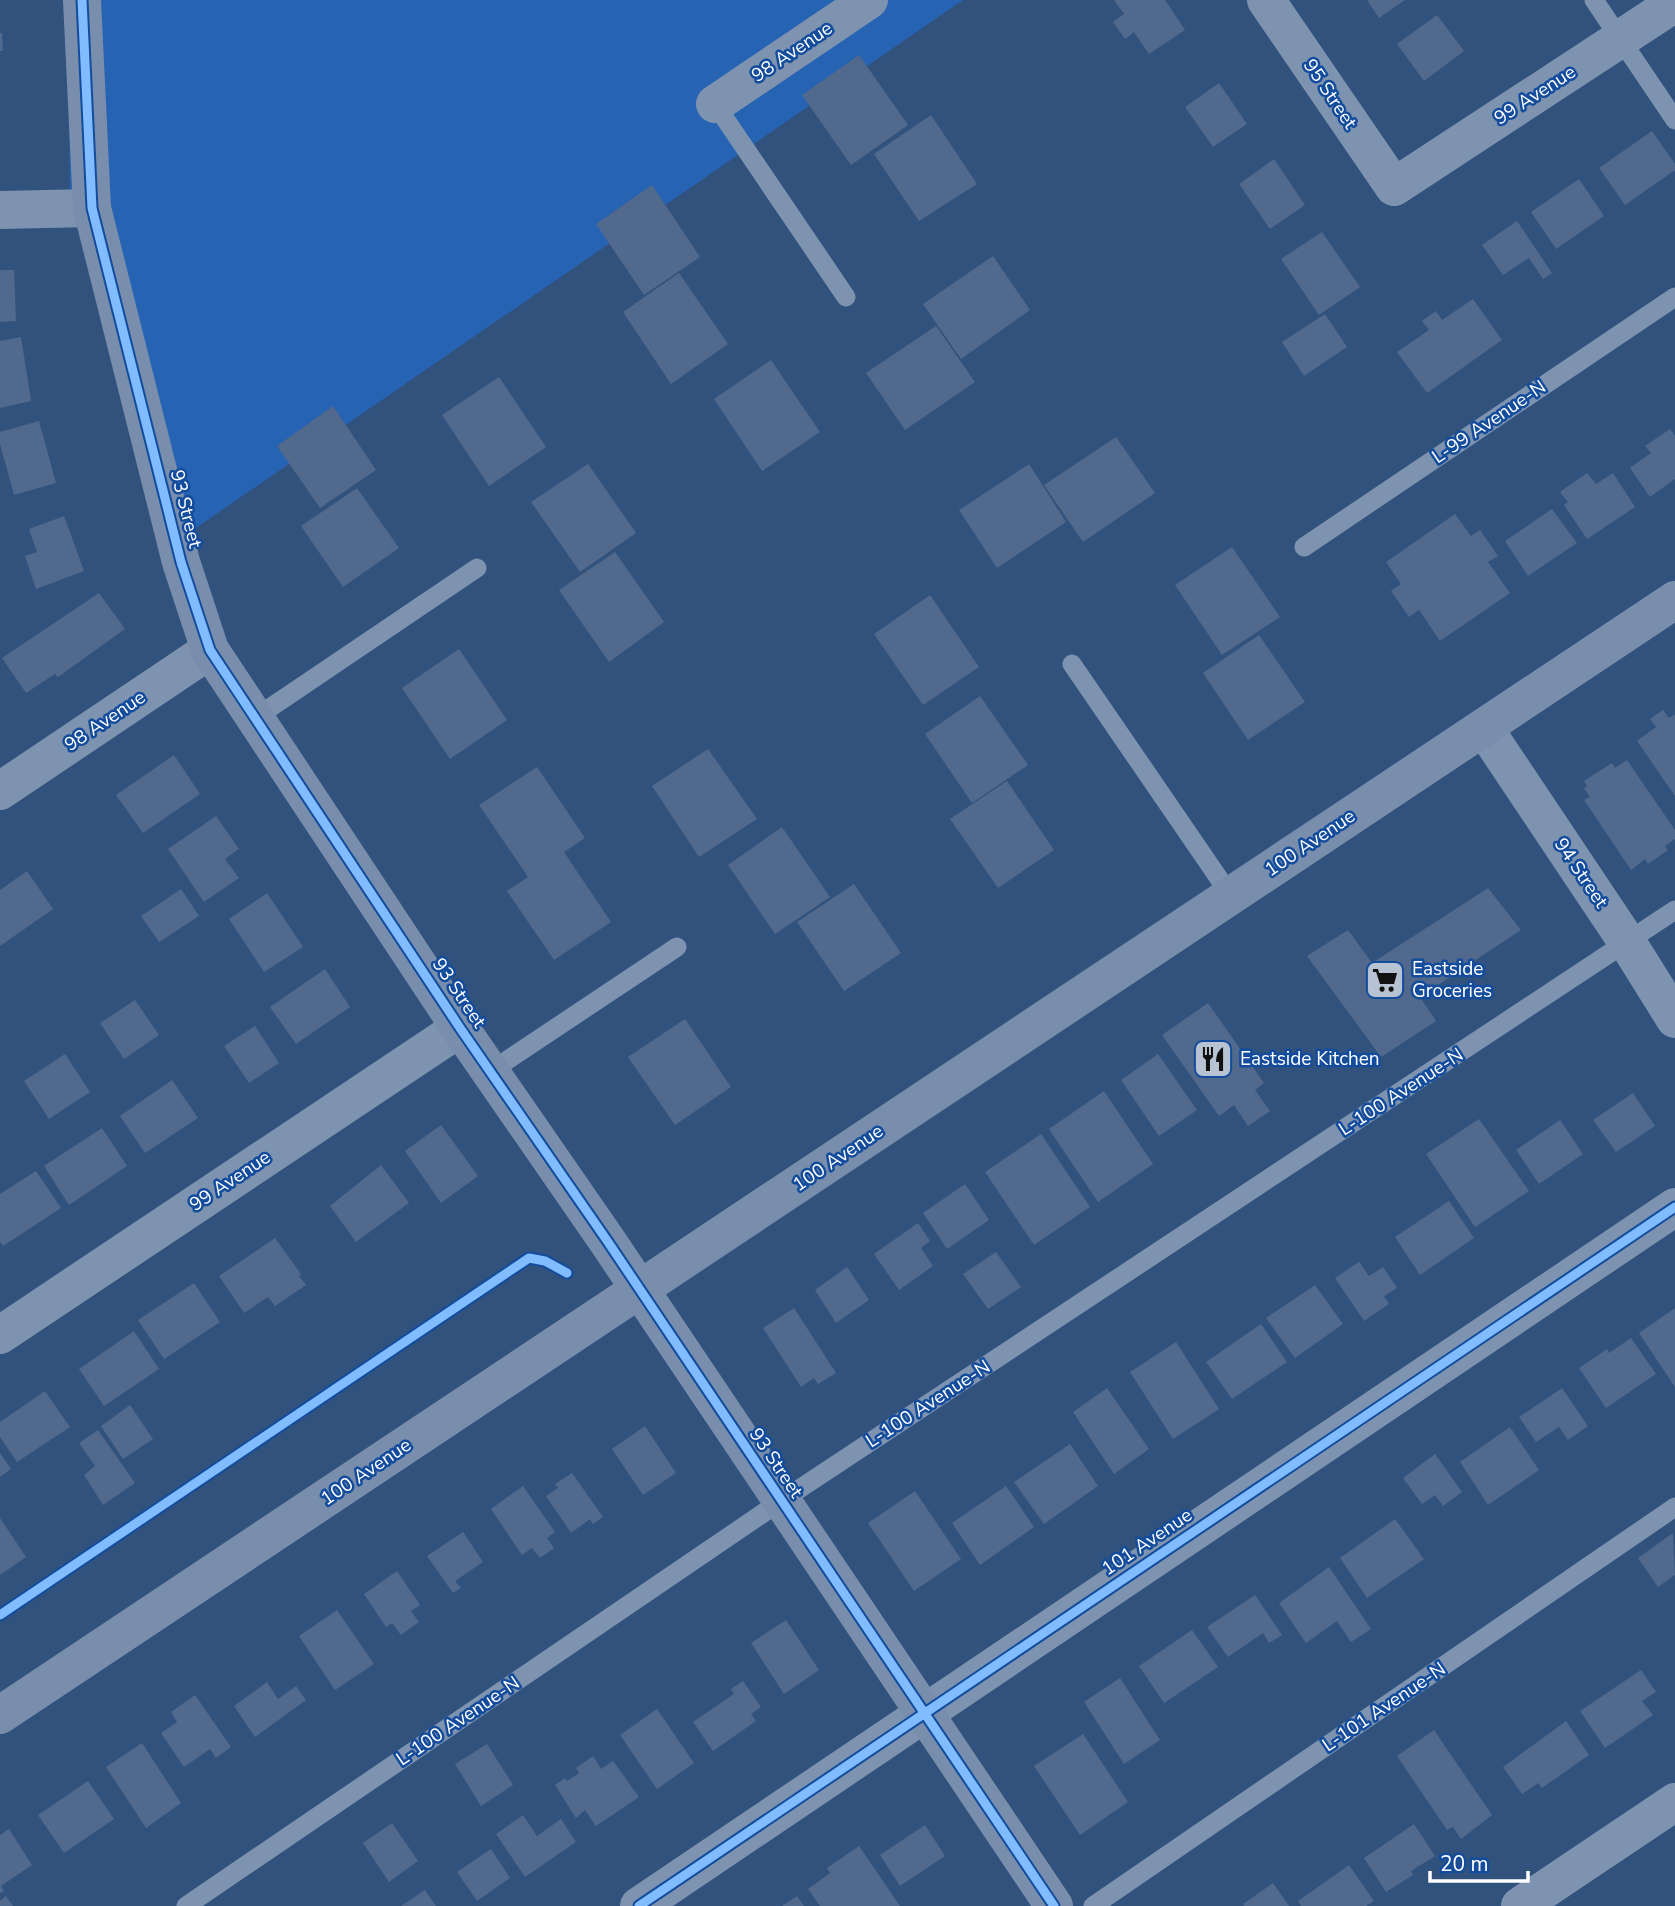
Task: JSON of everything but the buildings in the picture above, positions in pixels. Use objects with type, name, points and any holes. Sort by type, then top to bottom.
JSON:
[{"type":"street","name":"93 Street","points":[[82,0],[92,208],[181,562],[210,650],[460,1028],[1054,1906]]},
{"type":"street","name":"98 Avenue","points":[[715,104],[869,0]]},
{"type":"street","name":"95 Street","points":[[1266,0],[1394,187]]},
{"type":"street","name":"99 Avenue","points":[[1394,187],[1675,3]]},
{"type":"street","points":[[0,210],[92,208]]},
{"type":"street","name":"100 Avenue","points":[[0,1715],[1675,600]]},
{"type":"street","name":"98 Avenue","points":[[0,791],[210,650]]},
{"type":"street","name":"94 Street","points":[[1484,728],[1627,942],[1675,1019]]},
{"type":"street","name":"99 Avenue","points":[[0,1335],[460,1028]]},
{"type":"street","name":"101 Avenue","points":[[639,1906],[1675,1207]]},
{"type":"street","points":[[1520,1906],[1675,1802]]},
{"type":"lane","points":[[1594,0],[1675,120]]},
{"type":"lane","points":[[715,104],[846,297]]},
{"type":"lane","name":"L-99 Avenue-N","points":[[1304,547],[1675,297]]},
{"type":"lane","points":[[255,718],[477,568]]},
{"type":"lane","points":[[1072,664],[1231,896]]},
{"type":"lane","name":"L-100 Avenue-N","points":[[186,1906],[781,1502],[1675,910]]},
{"type":"lane","points":[[491,1071],[677,947]]},
{"type":"lane","name":"L-101 Avenue-N","points":[[1093,1906],[1675,1507]]},
{"type":"shaded area","points":[[68,0],[963,0],[161,552],[70,197]]},
{"type":"cycle path","points":[[82,0],[92,208],[181,562],[210,650],[460,1028],[608,1242],[1054,1906]]},
{"type":"cycle path","points":[[639,1906],[1675,1207]]},
{"type":"cycle path","points":[[0,1615],[529,1258],[545,1261],[567,1273]]},
{"type":"place","name":"Eastside Groceries","points":[[1385,980]]},
{"type":"place","name":"Eastside Kitchen","points":[[1213,1059]]}]
